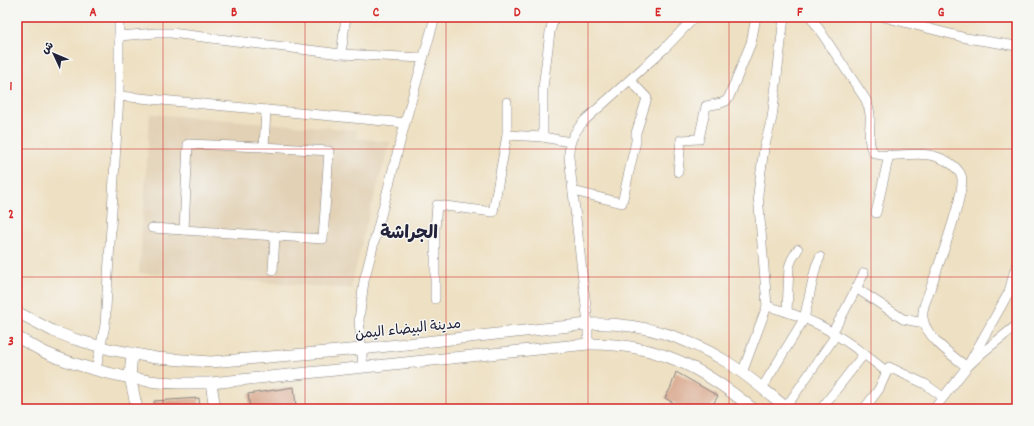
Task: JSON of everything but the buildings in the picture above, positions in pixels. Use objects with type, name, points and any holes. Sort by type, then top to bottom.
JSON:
[{"type":"main road","name":"مدينة البيضاء اليمن","points":[[17,312],[53,331],[74,339],[101,346],[156,358],[211,362],[361,349],[588,324],[601,323],[631,326],[665,333],[682,339],[711,353],[742,372],[787,408]]},
{"type":"main road","points":[[17,337],[45,352],[68,361],[96,369],[151,382],[211,383],[588,344],[602,344],[646,350],[673,358],[721,384],[753,409]]},
{"type":"main road","points":[[132,353],[130,377],[137,409]]},
{"type":"main road","points":[[211,383],[215,409]]},
{"type":"street","points":[[96,369],[105,325],[119,96],[119,17]]},
{"type":"street","points":[[341,54],[346,17]]},
{"type":"street","points":[[363,367],[359,320],[364,281],[404,123],[435,17]]},
{"type":"street","points":[[543,137],[543,88],[550,32],[554,17]]},
{"type":"street","points":[[588,344],[588,324],[569,157],[570,142],[578,128],[585,120],[664,49],[695,17]]},
{"type":"street","points":[[678,172],[681,140],[699,140],[706,106],[726,101],[732,92],[751,43],[756,17]]},
{"type":"street","points":[[742,372],[767,306],[758,194],[764,148],[772,118],[784,17]]},
{"type":"street","points":[[811,17],[866,100],[870,116],[870,146],[872,150],[877,154],[889,155],[916,153],[934,156],[944,160],[954,167],[961,175],[963,182],[952,226],[922,313],[924,323],[931,334],[943,347],[967,367]]},
{"type":"street","points":[[884,17],[966,38],[1017,46]]},
{"type":"street","points":[[119,36],[156,33],[179,34],[341,54],[424,58]]},
{"type":"street","points":[[573,191],[622,203],[636,141],[636,133],[647,98],[630,80]]},
{"type":"street","points":[[119,96],[404,123]]},
{"type":"street","points":[[435,299],[435,229],[437,205],[493,212],[507,135],[507,102]]},
{"type":"street","points":[[264,147],[266,110]]},
{"type":"street","points":[[507,135],[543,137],[570,142]]},
{"type":"street","points":[[152,228],[322,239],[329,151],[188,144],[184,230]]},
{"type":"street","points":[[876,213],[889,155]]},
{"type":"street","points":[[273,270],[275,236]]},
{"type":"street","points":[[787,312],[789,268],[798,249]]},
{"type":"street","points":[[762,388],[804,319],[816,266],[820,257]]},
{"type":"street","points":[[967,367],[1009,292],[1017,262]]},
{"type":"street","points":[[787,408],[834,334],[864,272]]},
{"type":"street","points":[[856,288],[903,319],[924,323]]},
{"type":"street","points":[[767,306],[817,324],[864,354],[887,372]]},
{"type":"street","points":[[934,409],[967,367],[1017,325]]},
{"type":"street","points":[[821,409],[864,354]]},
{"type":"street","points":[[864,409],[879,389],[889,367],[924,384],[943,397]]},
{"type":"shaded area","points":[[150,114],[357,130],[356,138],[390,142],[363,237],[351,289],[139,273]]},
{"type":"district","name":"الجراشة","points":[[409,232]]}]
